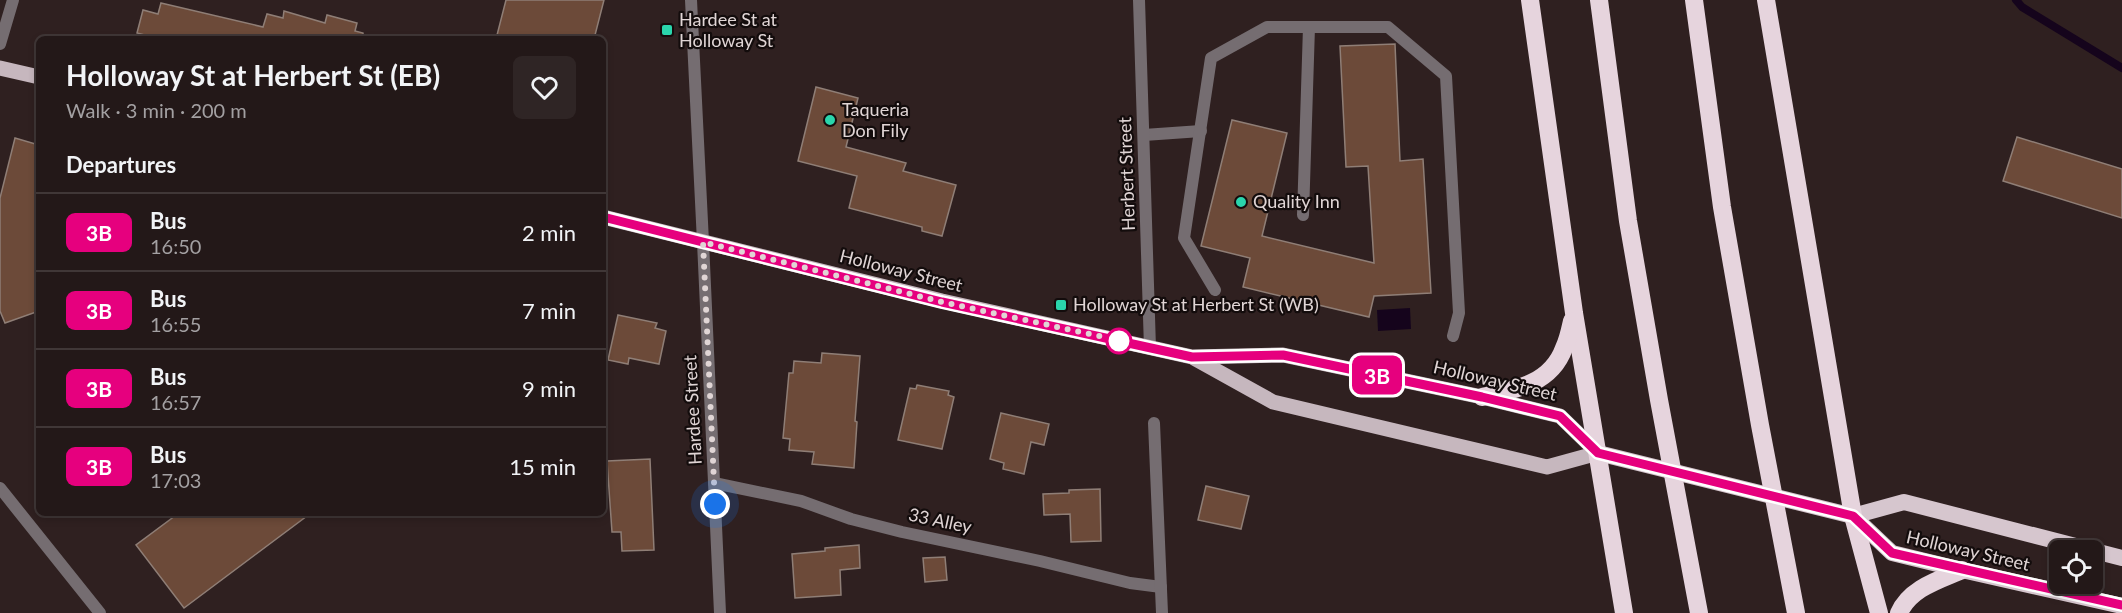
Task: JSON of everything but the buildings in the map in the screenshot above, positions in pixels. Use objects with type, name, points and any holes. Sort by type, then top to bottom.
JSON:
[{"type":"highway","points":[[1530,0],[1574,313],[1624,613]]},
{"type":"highway","points":[[1599,0],[1628,221],[1699,613]]},
{"type":"highway","points":[[1694,0],[1722,207],[1796,613]]},
{"type":"highway","points":[[1766,0],[1853,516],[1879,613]]},
{"type":"highway","points":[[1482,397],[1518,389],[1543,377],[1564,349],[1574,313]]},
{"type":"highway","name":"Holloway Street","points":[[1598,453],[1853,516],[1904,502],[2122,558]]},
{"type":"highway","name":"Holloway Street","points":[[1853,516],[1892,553],[2122,606]]},
{"type":"highway","points":[[1899,613],[1909,598],[1918,591],[1962,570]]},
{"type":"main road","points":[[0,68],[36,76]]},
{"type":"main road","name":"Holloway Street","points":[[606,218],[942,302],[1192,357],[1283,355],[1482,397],[1560,416],[1598,453]]},
{"type":"main road","name":"Holloway Street","points":[[1192,357],[1273,402],[1547,467],[1598,453]]},
{"type":"street","points":[[0,44],[13,0]]},
{"type":"street","name":"Hardee Street","points":[[692,0],[720,613]]},
{"type":"street","name":"Herbert Street","points":[[1139,0],[1150,348]]},
{"type":"street","points":[[1215,290],[1184,238],[1211,58],[1267,27],[1388,27],[1446,76],[1459,314],[1453,336]]},
{"type":"street","points":[[1303,215],[1309,27]]},
{"type":"street","points":[[1144,135],[1201,131]]},
{"type":"street","points":[[1154,423],[1162,613]]},
{"type":"street","name":"33 Alley","points":[[714,483],[801,501],[851,519],[892,529],[1130,583],[1161,587]]},
{"type":"street","points":[[0,488],[100,613]]},
{"type":"shaded area","points":[[1410,308],[1411,329],[1378,331],[1377,310]]},
{"type":"waterway","points":[[2016,0],[2022,7],[2122,68]]},
{"type":"bus line","name":"3B","points":[[606,218],[942,302],[1192,357],[1283,355],[1560,416],[1598,453],[1853,516],[1892,553],[2122,605]]},
{"type":"place","name":"Hardee St at Holloway St","points":[[667,30]]},
{"type":"place","name":"Taqueria Don Fily","points":[[830,120]]},
{"type":"place","name":"Quality Inn","points":[[1241,202]]},
{"type":"place","name":"Holloway St at Herbert St (WB)","points":[[1061,305]]},
{"type":"route","points":[[715,504],[703,242],[942,302],[1127,342],[1119,341]]}]
